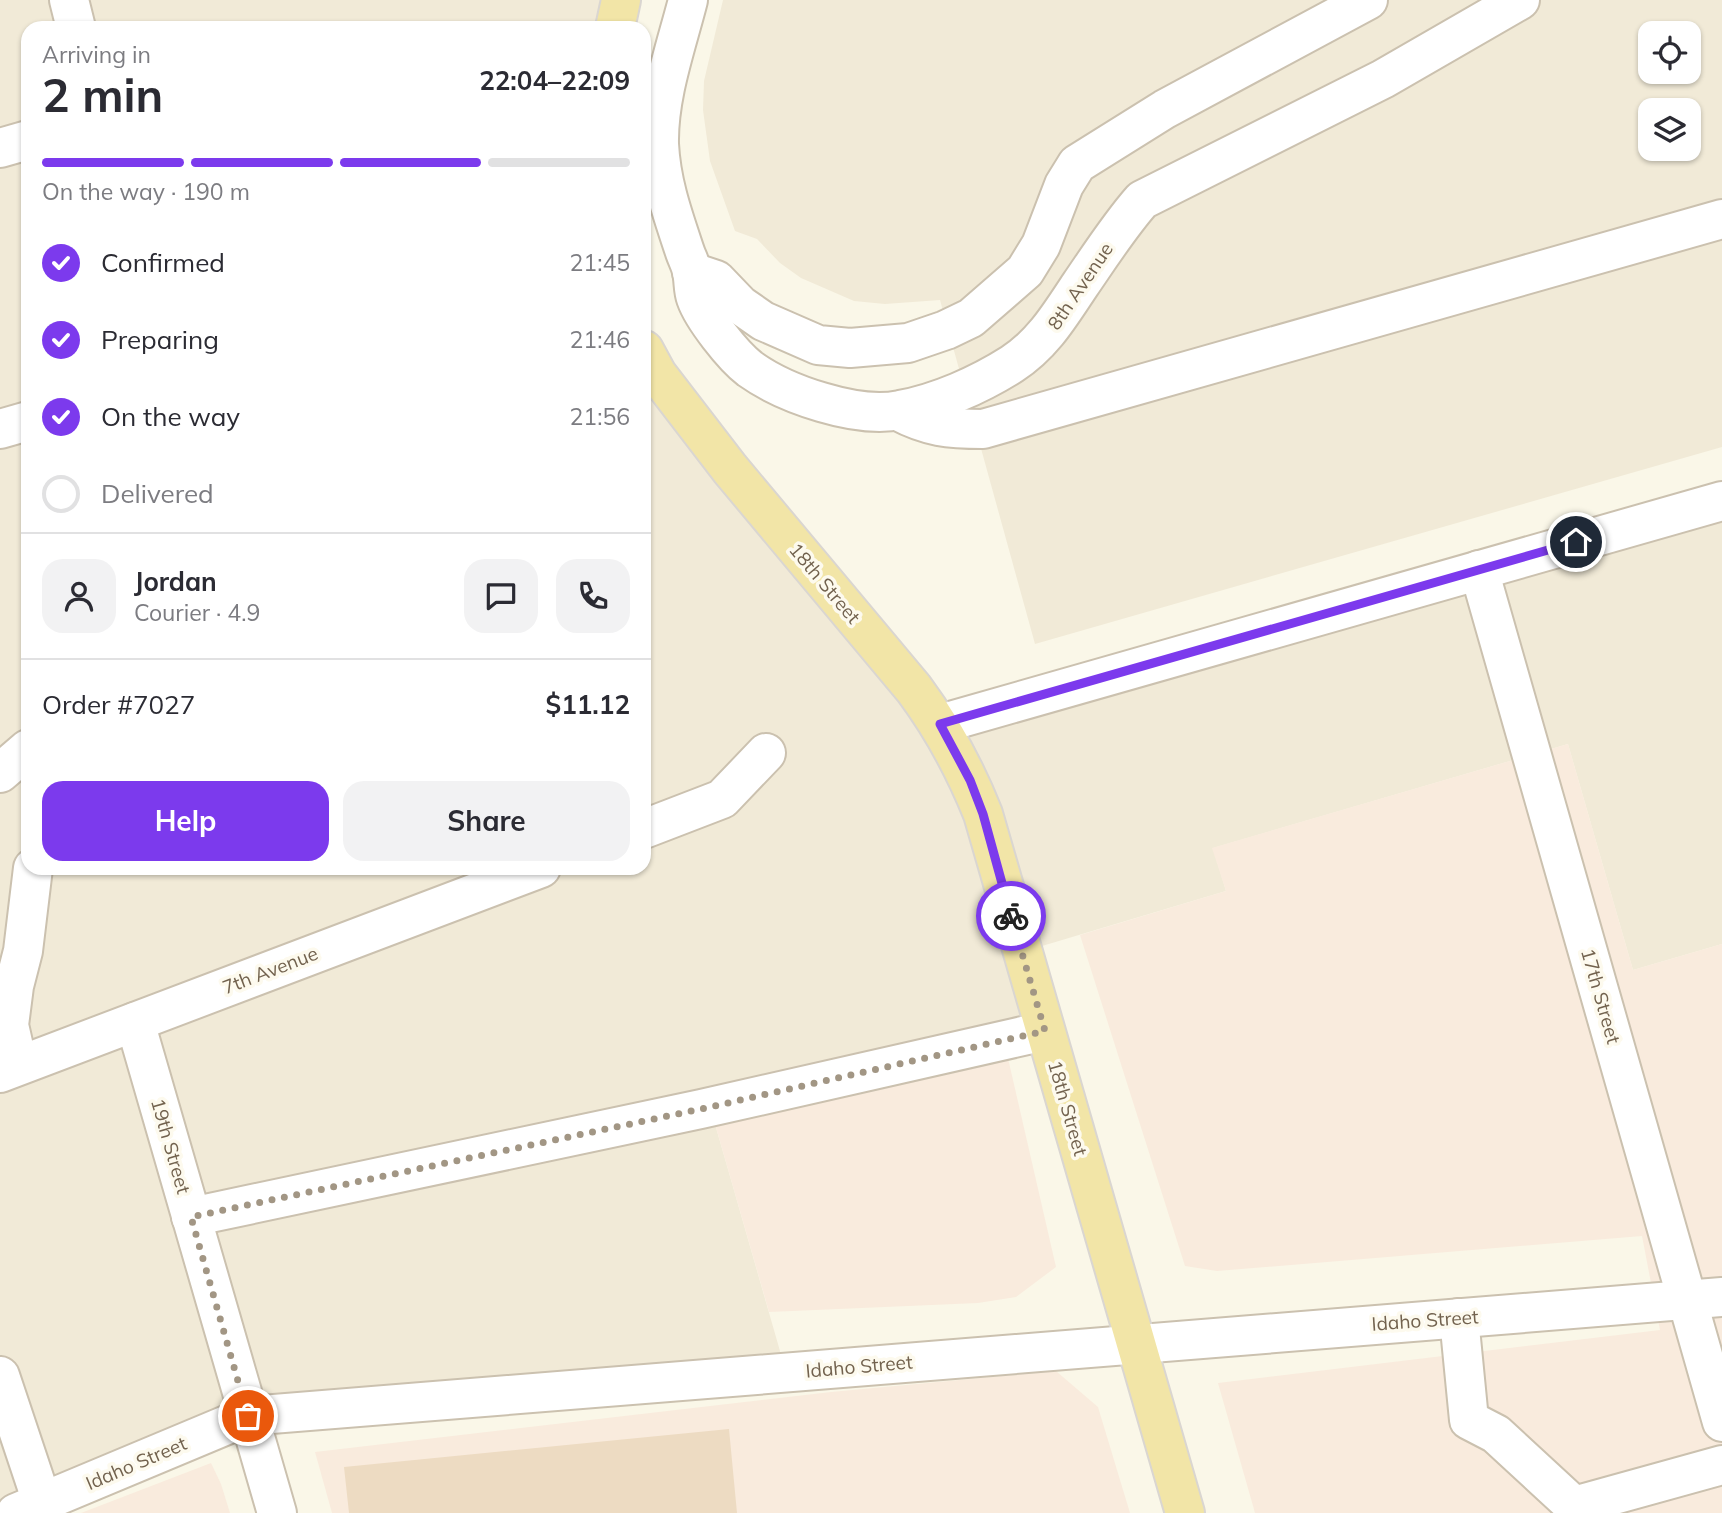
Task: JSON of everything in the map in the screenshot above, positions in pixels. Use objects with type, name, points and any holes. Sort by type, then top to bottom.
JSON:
[{"type":"main road","points":[[616,21],[621,0]]},
{"type":"main road","name":"18th Street","points":[[651,363],[730,469],[914,689],[940,724],[970,780],[983,814],[1185,1513]]},
{"type":"street","points":[[69,0],[74,21]]},
{"type":"street","points":[[688,0],[668,75],[659,145],[666,198],[692,272],[716,280],[740,305],[762,321],[818,345],[850,348],[908,343],[971,318],[1025,271],[1041,245],[1064,185],[1077,164],[1165,109],[1367,0]]},
{"type":"street","name":"8th Avenue","points":[[692,272],[696,298],[720,339],[750,368],[786,388],[832,405],[863,410],[898,411],[950,395],[1013,364],[1040,342],[1062,315],[1127,217],[1142,200],[1384,79],[1520,0]]},
{"type":"street","points":[[0,148],[21,142]]},
{"type":"street","points":[[898,411],[937,427],[983,429],[1722,219]]},
{"type":"street","points":[[0,429],[21,423]]},
{"type":"street","points":[[940,724],[1722,501]]},
{"type":"street","name":"17th Street","points":[[1479,570],[1705,1298],[1722,1422]]},
{"type":"street","points":[[651,826],[722,799],[766,753]]},
{"type":"street","points":[[0,774],[21,755]]},
{"type":"street","points":[[9,1069],[9,1025],[14,986],[23,951],[32,875]]},
{"type":"street","name":"7th Avenue","points":[[9,1069],[523,875]]},
{"type":"street","name":"19th Street","points":[[135,1022],[277,1513]]},
{"type":"street","points":[[191,1217],[687,1112],[1045,1031]]},
{"type":"street","name":"Idaho Street","points":[[29,1508],[248,1416],[1705,1298]]},
{"type":"street","points":[[1458,1318],[1469,1420],[1496,1434],[1574,1506],[1722,1465]]},
{"type":"street","points":[[0,1376],[29,1508]]},
{"type":"shaded area","points":[[0,0],[621,0],[616,21],[21,21],[21,875],[651,875],[651,359],[940,724],[1722,500],[1722,944],[1633,970],[1568,744],[1213,848],[1226,891],[1022,952],[1042,1022],[709,1103],[786,1372],[248,1416],[0,1513]]},
{"type":"shaded area","points":[[723,0],[1722,0],[1722,447],[1035,644],[940,300],[885,304],[854,301],[801,278],[780,263],[757,239],[735,231],[710,161],[703,110],[704,81]]},
{"type":"shaded area","points":[[1568,744],[1633,970],[1722,944],[1722,1513],[1255,1513],[1218,1383],[1660,1330],[1642,1236],[1217,1271],[1185,1266],[1080,935],[1226,891],[1212,848]]},
{"type":"shaded area","points":[[1002,1032],[1056,1267],[1016,1297],[978,1303],[769,1312],[709,1103]]},
{"type":"shaded area","points":[[1056,1371],[1098,1407],[1130,1513],[332,1513],[315,1452],[831,1392]]},
{"type":"shaded area","points":[[211,1463],[230,1513],[81,1513]]},
{"type":"building","points":[[729,1429],[737,1513],[349,1513],[344,1467]]},
{"type":"way so far","points":[[248,1416],[191,1217],[701,1109],[1045,1031],[1011,916]]},
{"type":"route","points":[[1011,916],[983,814],[970,780],[940,724],[1576,542]]}]
